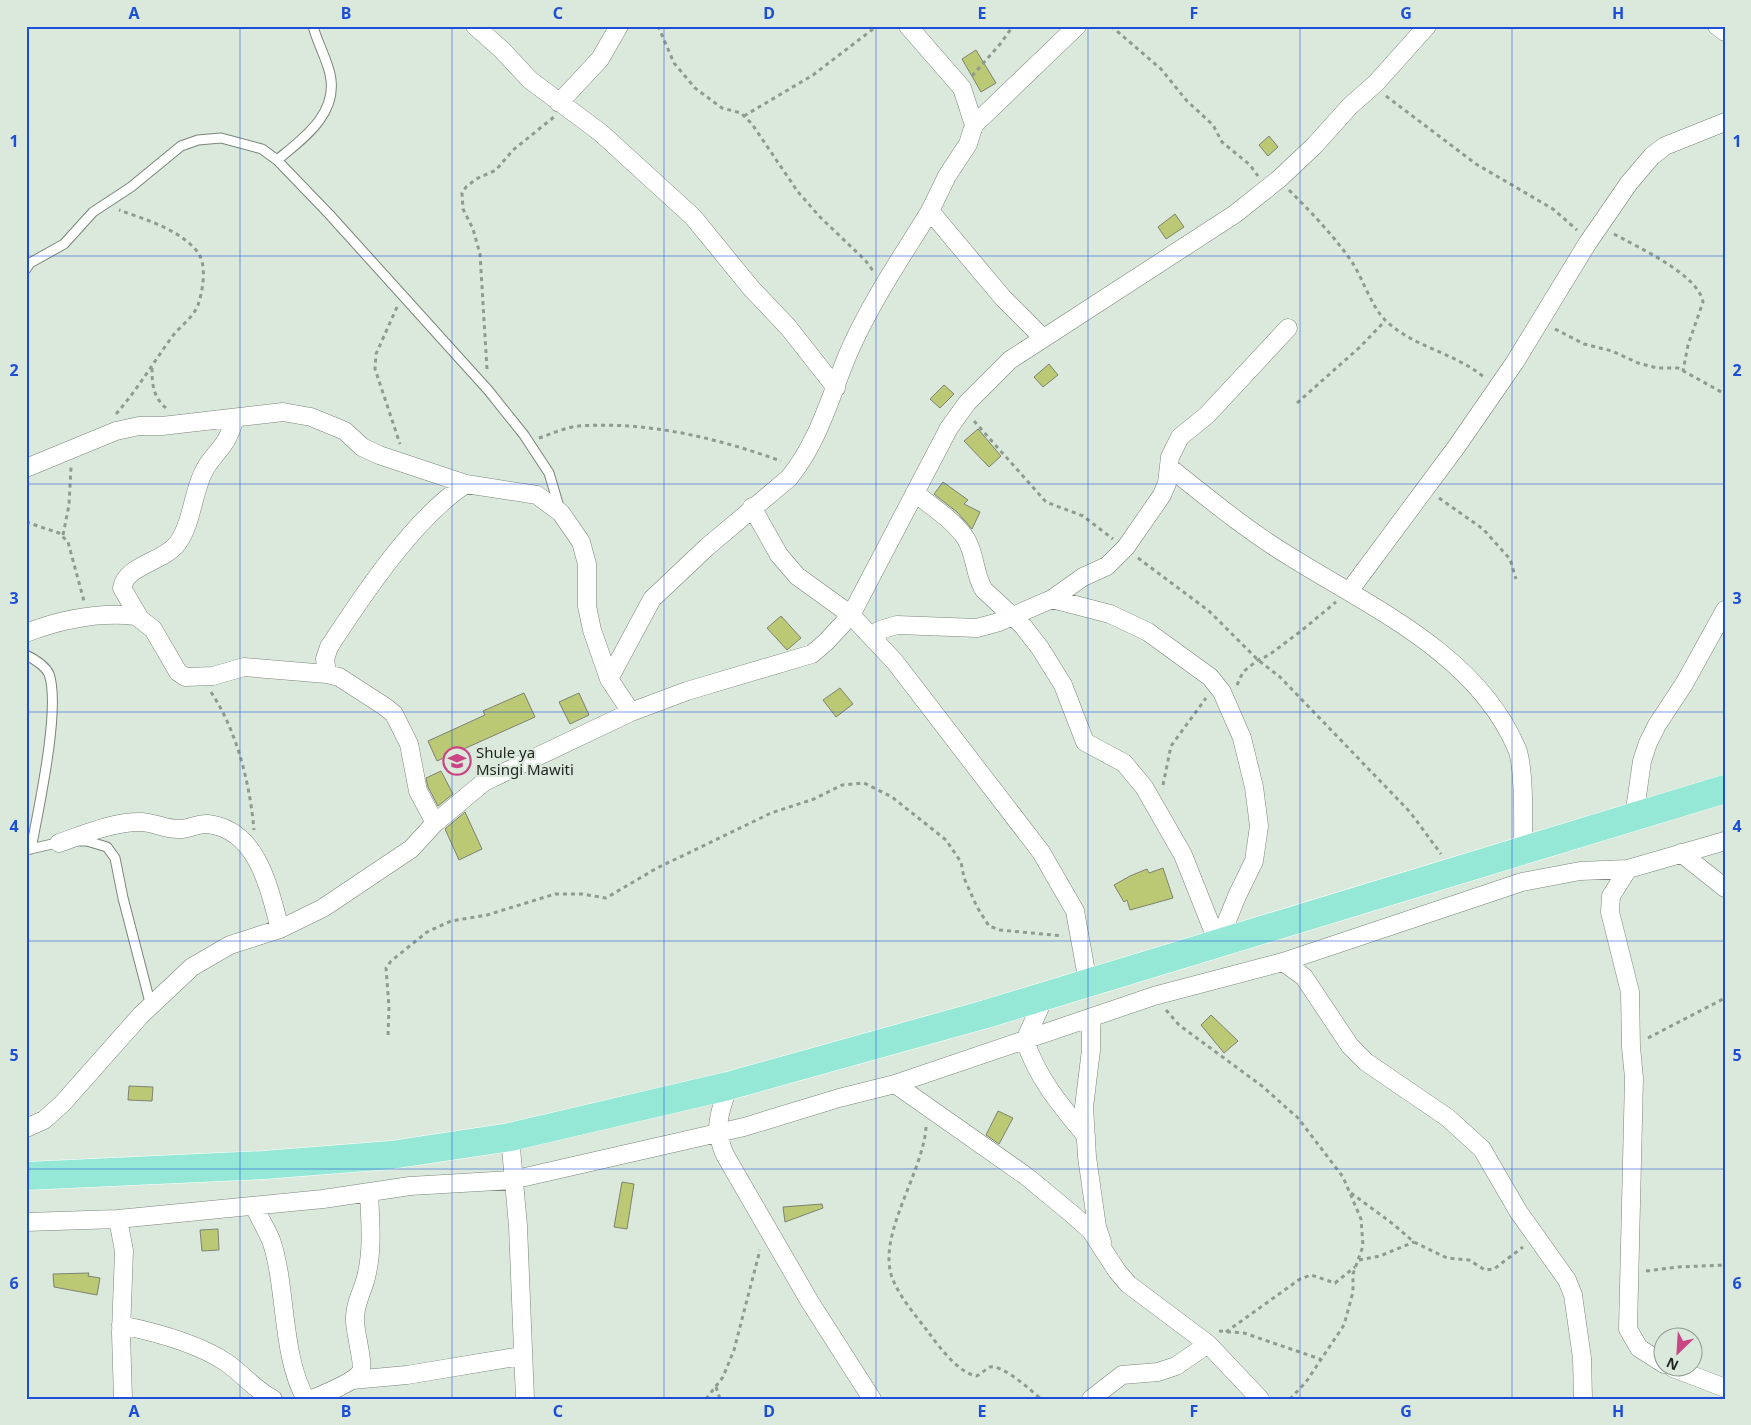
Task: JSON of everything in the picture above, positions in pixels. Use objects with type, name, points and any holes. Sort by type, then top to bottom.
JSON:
[{"type":"highway","points":[[26,1176],[264,1165],[391,1155],[510,1137],[728,1086],[1045,996],[1725,789]]},
{"type":"street","points":[[475,26],[502,50],[530,80],[562,106],[601,133],[693,217],[751,288],[793,333],[836,388]]},
{"type":"street","points":[[562,106],[600,59],[619,26]]},
{"type":"street","points":[[908,26],[962,88],[974,124]]},
{"type":"street","points":[[609,679],[652,599],[752,507],[789,478],[798,467],[821,426],[848,354],[882,287],[930,211],[947,176],[968,144],[974,124],[1077,26]]},
{"type":"street","points":[[26,1128],[44,1120],[62,1104],[151,1006],[192,967],[230,945],[280,929],[323,908],[410,849],[435,823],[484,782],[632,712],[687,692],[812,654],[851,615],[949,428],[963,409],[1010,360],[1235,214],[1273,184],[1314,146],[1350,106],[1376,83],[1427,26]]},
{"type":"street","points":[[1717,26],[1725,32]]},
{"type":"street","points":[[1350,590],[1497,388],[1587,244],[1629,183],[1652,156],[1665,146],[1725,122]]},
{"type":"street","points":[[930,211],[1003,298],[1043,338]]},
{"type":"street","points":[[872,636],[880,630],[897,625],[978,628],[1013,616],[1052,599],[1083,578],[1107,566],[1124,549],[1162,494],[1167,483],[1173,449],[1180,437],[1206,415],[1288,328]]},
{"type":"street","points":[[26,468],[116,431],[139,426],[283,412],[311,416],[345,431],[362,447],[379,455],[405,462],[466,484],[531,493],[561,513],[581,542],[587,564],[589,617],[609,679],[632,712]]},
{"type":"street","points":[[235,418],[226,441],[202,475],[184,532],[176,545],[167,554],[137,570],[123,582],[122,588],[139,617],[153,629],[178,672],[189,678],[213,676],[232,668],[244,667],[327,674],[339,677],[384,706],[394,714],[409,744],[418,792],[435,823]]},
{"type":"street","points":[[1169,467],[1238,522],[1294,559],[1350,590],[1409,629],[1470,677],[1501,721],[1518,750],[1523,806],[1523,851]]},
{"type":"street","points":[[327,674],[325,659],[329,647],[378,576],[424,520],[449,495],[466,484]]},
{"type":"street","points":[[915,493],[966,539],[974,557],[979,583],[984,590],[1013,616],[1040,648],[1063,686],[1085,742],[1130,768],[1183,855],[1218,943]]},
{"type":"street","points":[[752,507],[779,555],[798,576],[851,615],[872,636],[1041,852],[1075,911],[1088,983]]},
{"type":"street","points":[[1052,599],[1110,614],[1148,632],[1217,684],[1229,706],[1242,738],[1254,787],[1259,826],[1254,861],[1218,943]]},
{"type":"street","points":[[1634,817],[1642,761],[1648,743],[1725,610]]},
{"type":"street","points":[[26,633],[52,624],[90,618],[132,615],[139,617]]},
{"type":"street","points":[[59,842],[124,823],[142,822],[178,829],[206,823],[229,830],[246,843],[256,856],[280,929]]},
{"type":"street","points":[[26,1222],[118,1219],[254,1206],[410,1186],[512,1180],[717,1133],[895,1084],[1154,996],[1283,962],[1421,914],[1522,882],[1580,871],[1628,869],[1725,841]]},
{"type":"street","points":[[1681,853],[1725,888]]},
{"type":"street","points":[[1628,869],[1615,886],[1611,896],[1610,912],[1630,992],[1630,1047],[1634,1078],[1628,1329],[1639,1348],[1654,1358]]},
{"type":"street","points":[[1283,962],[1304,977],[1350,1046],[1366,1062],[1448,1118],[1464,1130],[1482,1149],[1535,1236],[1567,1280],[1573,1295],[1582,1358],[1583,1399]]},
{"type":"street","points":[[1045,996],[1025,1040],[1031,1058],[1051,1094],[1086,1136]]},
{"type":"street","points":[[1091,1017],[1091,1050],[1084,1108],[1097,1228],[1106,1252]]},
{"type":"street","points":[[895,1084],[1041,1189],[1091,1231],[1117,1271],[1128,1284],[1212,1337],[1260,1399]]},
{"type":"street","points":[[728,1086],[719,1116],[717,1133],[724,1155],[766,1222],[810,1302],[872,1399]]},
{"type":"street","points":[[510,1137],[512,1180],[518,1226],[522,1396]]},
{"type":"street","points":[[312,1399],[352,1380],[360,1373],[363,1365],[357,1341],[355,1320],[356,1303],[367,1274],[372,1239],[369,1192]]},
{"type":"street","points":[[254,1206],[271,1241],[291,1353],[301,1391],[306,1399]]},
{"type":"street","points":[[118,1219],[124,1251],[121,1325],[123,1399]]},
{"type":"street","points":[[121,1325],[152,1331],[212,1354],[235,1369],[259,1392],[274,1399]]},
{"type":"street","points":[[1091,1399],[1122,1375],[1158,1372],[1176,1366],[1212,1337]]},
{"type":"street","points":[[352,1380],[407,1375],[522,1356]]},
{"type":"street","points":[[1698,1378],[1725,1388]]},
{"type":"lane","points":[[277,160],[298,143],[323,117],[332,97],[330,73],[313,26]]},
{"type":"lane","points":[[26,269],[30,263],[64,244],[88,217],[131,187],[181,146],[198,140],[221,138],[244,142],[262,149],[277,160],[403,295],[488,390],[549,472],[561,513]]},
{"type":"lane","points":[[26,655],[38,662],[48,672],[52,687],[52,711],[44,775],[29,850],[59,842],[86,841],[107,847],[115,858],[151,1006]]},
{"type":"path","points":[[658,26],[674,63],[695,88],[722,108],[744,116],[752,124],[798,192],[820,218],[865,260],[882,287]]},
{"type":"path","points":[[744,116],[813,75],[877,26]]},
{"type":"path","points":[[962,88],[1002,43],[1013,26]]},
{"type":"path","points":[[1111,26],[1160,69],[1187,101],[1213,125],[1222,142],[1329,232],[1353,263],[1385,320],[1426,347],[1466,365],[1497,388]]},
{"type":"path","points":[[1376,83],[1384,94],[1439,138],[1476,164],[1553,209],[1575,227],[1587,244]]},
{"type":"path","points":[[488,390],[480,254],[473,229],[463,209],[462,193],[476,179],[496,170],[513,150],[562,106]]},
{"type":"path","points":[[95,439],[130,398],[197,306],[203,283],[200,256],[189,243],[175,234],[104,205]]},
{"type":"path","points":[[1599,227],[1674,269],[1702,295],[1703,302],[1688,345],[1683,371]]},
{"type":"path","points":[[403,295],[376,354],[375,369],[405,462]]},
{"type":"path","points":[[1297,403],[1360,347],[1385,320]]},
{"type":"path","points":[[1539,322],[1584,344],[1612,350],[1638,363],[1657,368],[1678,368],[1725,394]]},
{"type":"path","points":[[152,366],[153,390],[158,399],[185,423]]},
{"type":"path","points":[[963,409],[1046,502],[1083,516],[1124,549],[1209,610],[1258,660],[1280,677],[1410,812],[1454,872]]},
{"type":"path","points":[[528,442],[577,426],[650,427],[739,446],[798,467]]},
{"type":"path","points":[[63,536],[69,505],[73,448]]},
{"type":"path","points":[[1429,483],[1440,499],[1483,529],[1510,560],[1516,579]]},
{"type":"path","points":[[26,522],[63,536],[71,549],[74,570],[90,618]]},
{"type":"path","points":[[1229,706],[1243,672],[1301,632],[1350,590]]},
{"type":"path","points":[[201,676],[222,708],[236,742],[251,804],[256,856]]},
{"type":"path","points":[[1160,816],[1164,772],[1171,746],[1217,684]]},
{"type":"path","points":[[388,1036],[389,1007],[386,968],[391,961],[427,932],[451,921],[487,915],[555,894],[582,894],[606,898],[657,868],[698,848],[771,814],[814,799],[842,785],[864,783],[892,797],[946,840],[961,862],[964,878],[977,907],[989,926],[1000,930],[1062,936],[1080,940]]},
{"type":"path","points":[[1154,996],[1179,1025],[1262,1086],[1298,1118],[1344,1177],[1361,1218],[1363,1246],[1353,1274],[1353,1292],[1344,1325],[1306,1382],[1290,1399]]},
{"type":"path","points":[[1630,1047],[1725,998]]},
{"type":"path","points":[[927,1106],[926,1135],[908,1193],[890,1238],[888,1258],[893,1280],[938,1345],[966,1373],[976,1376],[994,1367],[1021,1382],[1042,1399]]},
{"type":"path","points":[[1350,1193],[1393,1224],[1414,1242],[1447,1258],[1469,1260],[1489,1271],[1508,1260],[1535,1236]]},
{"type":"path","points":[[706,1399],[723,1377],[734,1350],[766,1222]]},
{"type":"path","points":[[1359,1260],[1380,1256],[1414,1242]]},
{"type":"path","points":[[1212,1337],[1226,1332],[1300,1279],[1311,1275],[1335,1283],[1357,1265]]},
{"type":"path","points":[[1628,1273],[1678,1267],[1725,1265]]},
{"type":"path","points":[[1226,1332],[1244,1333],[1320,1359]]},
{"type":"path","points":[[716,1386],[720,1399]]},
{"type":"building","points":[[976,50],[996,83],[981,92],[962,59]]},
{"type":"building","points":[[1269,136],[1278,147],[1268,156],[1259,145]]},
{"type":"building","points":[[1175,214],[1184,227],[1166,239],[1158,227]]},
{"type":"building","points":[[1049,364],[1058,375],[1043,387],[1034,377]]},
{"type":"building","points":[[944,385],[954,394],[940,408],[930,399]]},
{"type":"building","points":[[978,429],[1001,456],[989,467],[964,441]]},
{"type":"building","points":[[943,482],[968,500],[964,504],[980,512],[972,529],[957,512],[934,494]]},
{"type":"building","points":[[781,616],[801,638],[787,650],[767,628]]},
{"type":"building","points":[[840,688],[853,704],[836,717],[823,700]]},
{"type":"building","points":[[524,693],[535,717],[437,761],[428,741],[485,715],[483,711]]},
{"type":"building","points":[[579,693],[589,715],[570,724],[559,702]]},
{"type":"building","points":[[441,771],[453,794],[438,806],[428,787],[426,778]]},
{"type":"building","points":[[465,812],[482,849],[459,860],[445,829]]},
{"type":"building","points":[[1163,868],[1173,898],[1130,910],[1127,900],[1124,902],[1114,885],[1147,869],[1149,873]]},
{"type":"building","points":[[1211,1015],[1238,1041],[1224,1053],[1201,1025]]},
{"type":"building","points":[[129,1086],[153,1087],[152,1101],[128,1100]]},
{"type":"building","points":[[998,1111],[1013,1118],[999,1144],[986,1135]]},
{"type":"building","points":[[622,1182],[634,1184],[627,1229],[614,1227]]},
{"type":"building","points":[[822,1204],[823,1208],[785,1222],[783,1207]]},
{"type":"building","points":[[218,1229],[219,1250],[202,1251],[200,1230]]},
{"type":"building","points":[[89,1273],[88,1276],[100,1278],[97,1295],[54,1287],[53,1274]]},
{"type":"place","name":"Shule ya Msingi Mawiti","points":[[457,761]]}]
